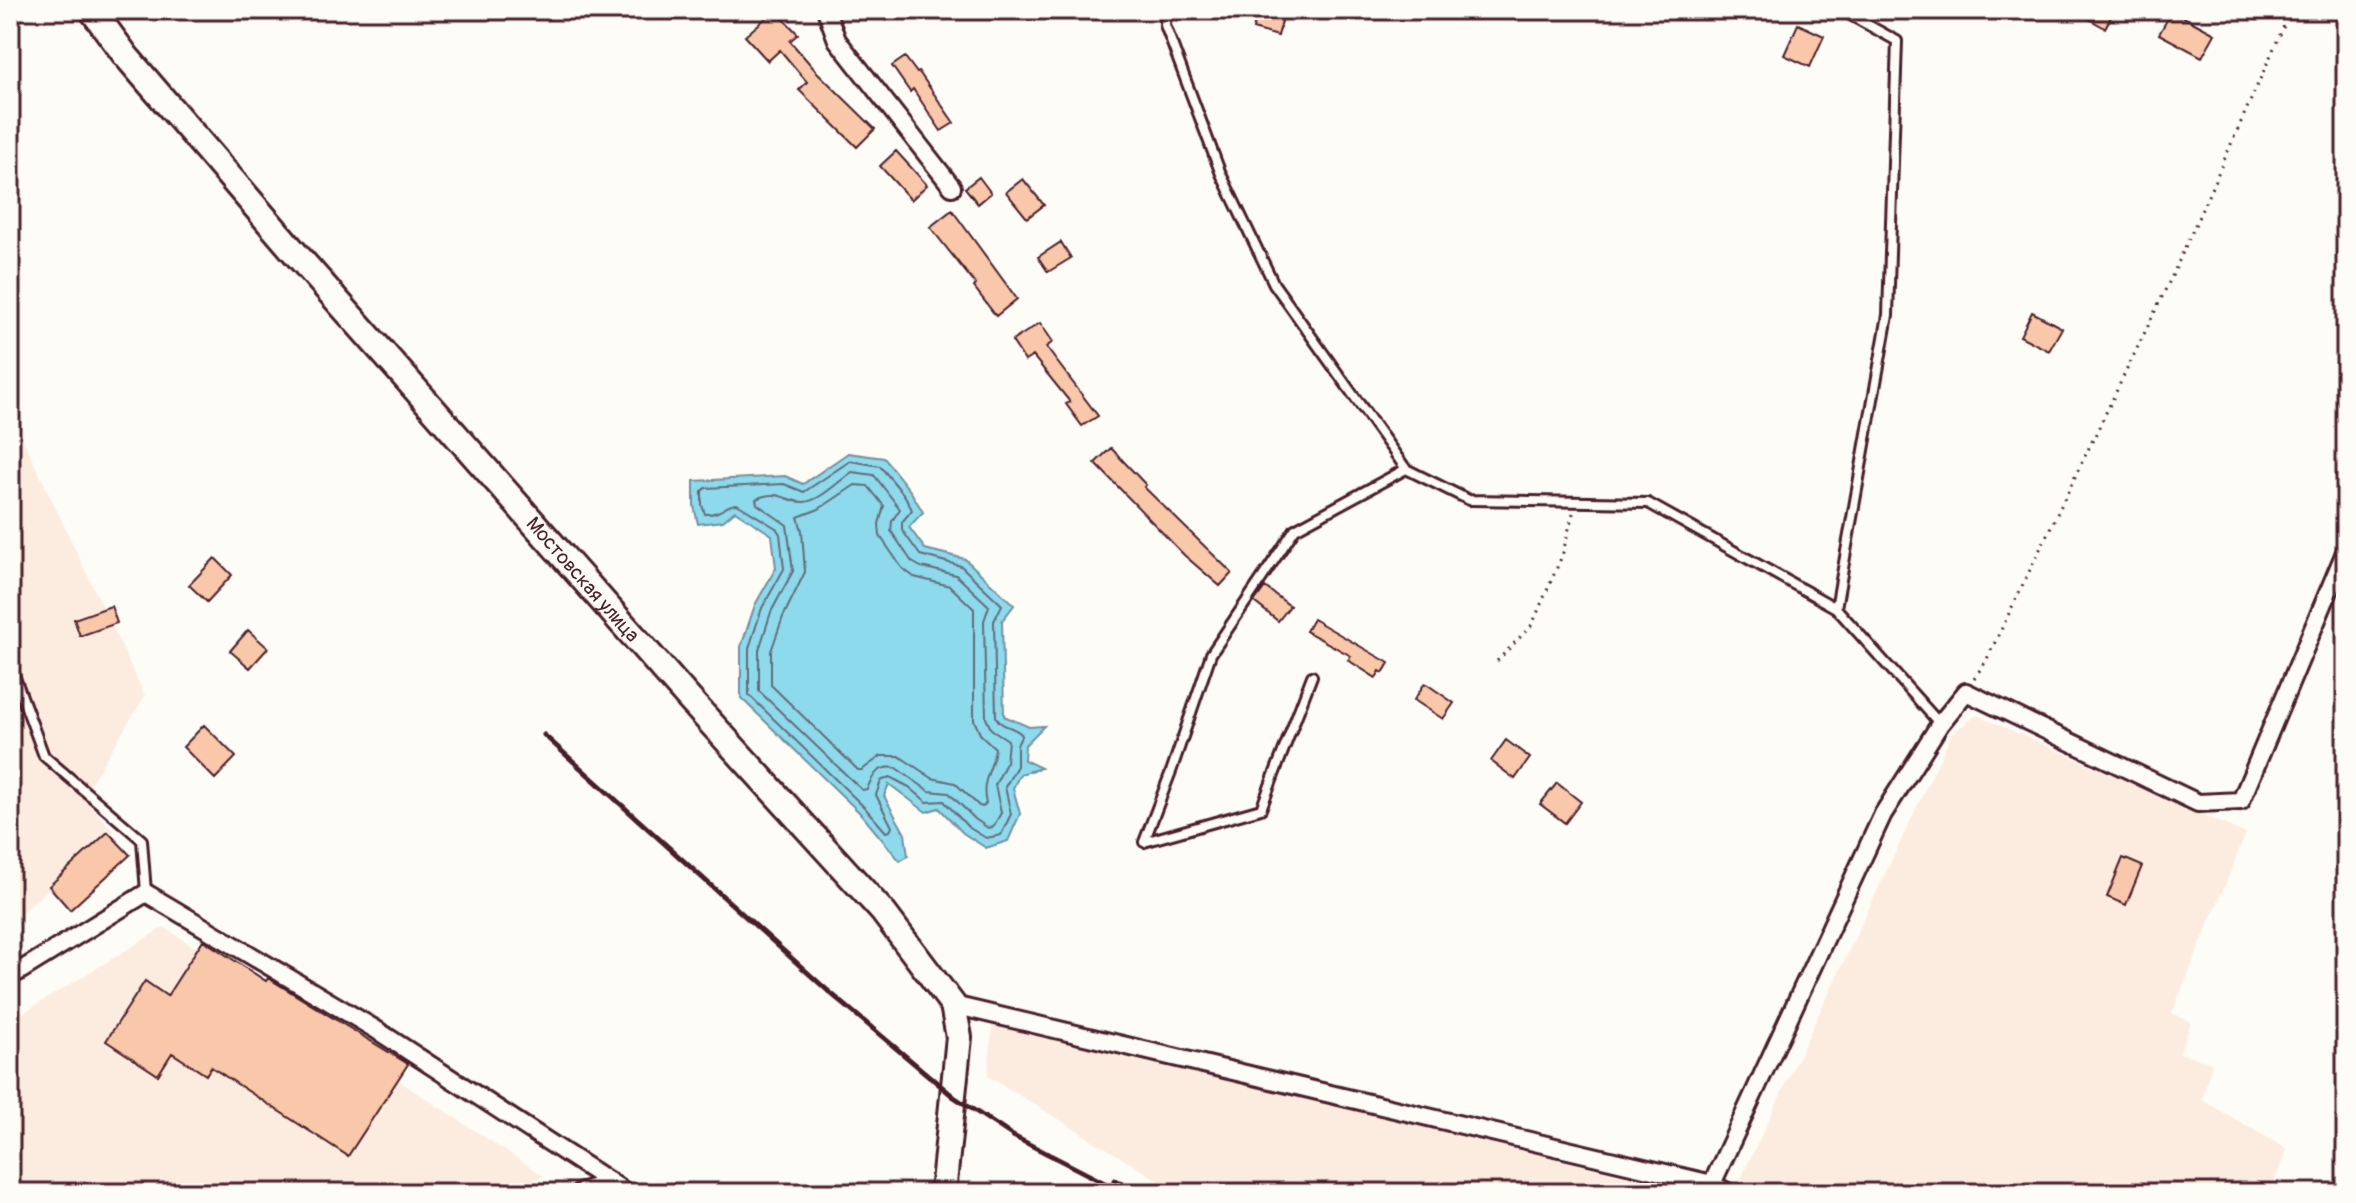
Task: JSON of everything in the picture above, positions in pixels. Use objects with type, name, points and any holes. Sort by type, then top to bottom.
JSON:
[{"type":"street","name":"Мостовская улица","points":[[92,10],[126,56],[296,254],[690,700],[883,912],[953,1005],[959,1037],[943,1193]]},
{"type":"street","points":[[826,10],[837,40],[952,187]]},
{"type":"street","points":[[1712,1184],[1883,814],[1940,724],[1966,692],[2198,803],[2241,801],[2346,550]]},
{"type":"street","points":[[10,977],[146,893],[375,1029],[603,1187],[627,1193]]},
{"type":"street","points":[[953,1005],[1712,1184],[1729,1193]]},
{"type":"street","points":[[580,1193],[603,1187]]},
{"type":"lane","points":[[1166,10],[1165,25],[1221,174],[1274,284],[1406,469],[1469,500],[1648,503],[1836,608],[1940,724]]},
{"type":"lane","points":[[1836,608],[1888,315],[1897,41],[1841,10]]},
{"type":"lane","points":[[1312,676],[1261,809],[1144,842],[1211,654],[1295,529],[1406,469]]},
{"type":"lane","points":[[10,664],[44,756],[142,840],[146,893]]},
{"type":"path","points":[[1966,692],[1985,663],[2167,286],[2291,10]]},
{"type":"path","points":[[1497,661],[1532,625],[1562,556],[1576,502]]},
{"type":"shaded area","points":[[10,412],[145,696],[82,797],[114,831],[10,923]]},
{"type":"shaded area","points":[[1977,715],[2246,834],[2172,1013],[2191,1022],[2180,1053],[2212,1063],[2202,1100],[2287,1149],[2270,1193],[1734,1193],[1952,733]]},
{"type":"shaded area","points":[[164,927],[544,1176],[503,1193],[10,1193],[10,1021]]},
{"type":"shaded area","points":[[993,1017],[1692,1193],[1179,1193],[988,1076]]},
{"type":"water","points":[[848,453],[884,458],[923,512],[909,527],[925,549],[965,559],[1014,605],[1002,621],[1004,716],[1029,727],[1044,726],[1025,745],[1024,760],[1041,768],[1020,774],[1013,788],[1020,814],[1008,841],[986,848],[963,833],[939,808],[926,812],[889,784],[884,796],[905,834],[908,856],[900,861],[860,813],[741,698],[741,647],[755,605],[776,568],[772,535],[735,511],[723,521],[698,524],[694,481],[785,476],[803,484]]},
{"type":"building","points":[[775,10],[798,34],[790,41],[875,129],[857,147],[799,90],[807,82],[780,50],[768,61],[745,36]]},
{"type":"building","points":[[1258,10],[1285,10],[1278,36],[1253,29]]},
{"type":"building","points":[[2073,10],[2115,10],[2105,28]]},
{"type":"building","points":[[2172,11],[2215,34],[2202,57],[2159,34]]},
{"type":"building","points":[[1798,24],[1824,36],[1810,67],[1784,55]]},
{"type":"building","points":[[905,57],[954,123],[941,131],[913,89],[910,92],[892,66]]},
{"type":"building","points":[[896,151],[927,185],[911,200],[880,166]]},
{"type":"building","points":[[979,177],[991,193],[978,204],[965,188]]},
{"type":"building","points":[[1023,179],[1044,205],[1027,218],[1006,192]]},
{"type":"building","points":[[952,210],[1017,299],[996,316],[974,287],[976,285],[930,227]]},
{"type":"building","points":[[1061,242],[1071,258],[1048,272],[1038,257]]},
{"type":"building","points":[[2032,312],[2062,328],[2049,351],[2020,336]]},
{"type":"building","points":[[1040,323],[1053,342],[1046,347],[1098,416],[1082,426],[1066,404],[1070,402],[1033,356],[1025,361],[1012,341]]},
{"type":"building","points":[[1111,448],[1146,485],[1144,487],[1232,573],[1220,586],[1184,555],[1095,463]]},
{"type":"building","points":[[215,558],[232,575],[207,602],[189,585]]},
{"type":"building","points":[[1265,587],[1290,606],[1278,621],[1254,602]]},
{"type":"building","points":[[111,606],[117,623],[80,636],[74,619]]},
{"type":"building","points":[[1313,619],[1389,663],[1383,673],[1380,671],[1376,678],[1348,660],[1351,656],[1306,631]]},
{"type":"building","points":[[248,630],[268,648],[250,668],[230,651]]},
{"type":"building","points":[[1425,683],[1454,703],[1443,719],[1414,700]]},
{"type":"building","points":[[204,725],[236,757],[215,779],[183,747]]},
{"type":"building","points":[[1506,740],[1530,758],[1515,779],[1491,761]]},
{"type":"building","points":[[1557,783],[1581,802],[1565,823],[1540,804]]},
{"type":"building","points":[[108,832],[130,855],[70,910],[49,886]]},
{"type":"building","points":[[2123,858],[2142,866],[2126,905],[2107,897]]},
{"type":"building","points":[[203,940],[266,981],[268,978],[408,1064],[348,1156],[211,1067],[206,1075],[172,1053],[158,1075],[106,1041],[145,981],[167,996]]},
{"type":"railway","points":[[544,735],[827,990],[954,1097],[1013,1136],[1124,1193]]},
{"type":"railway","points":[[1115,1180],[1146,1193]]}]
